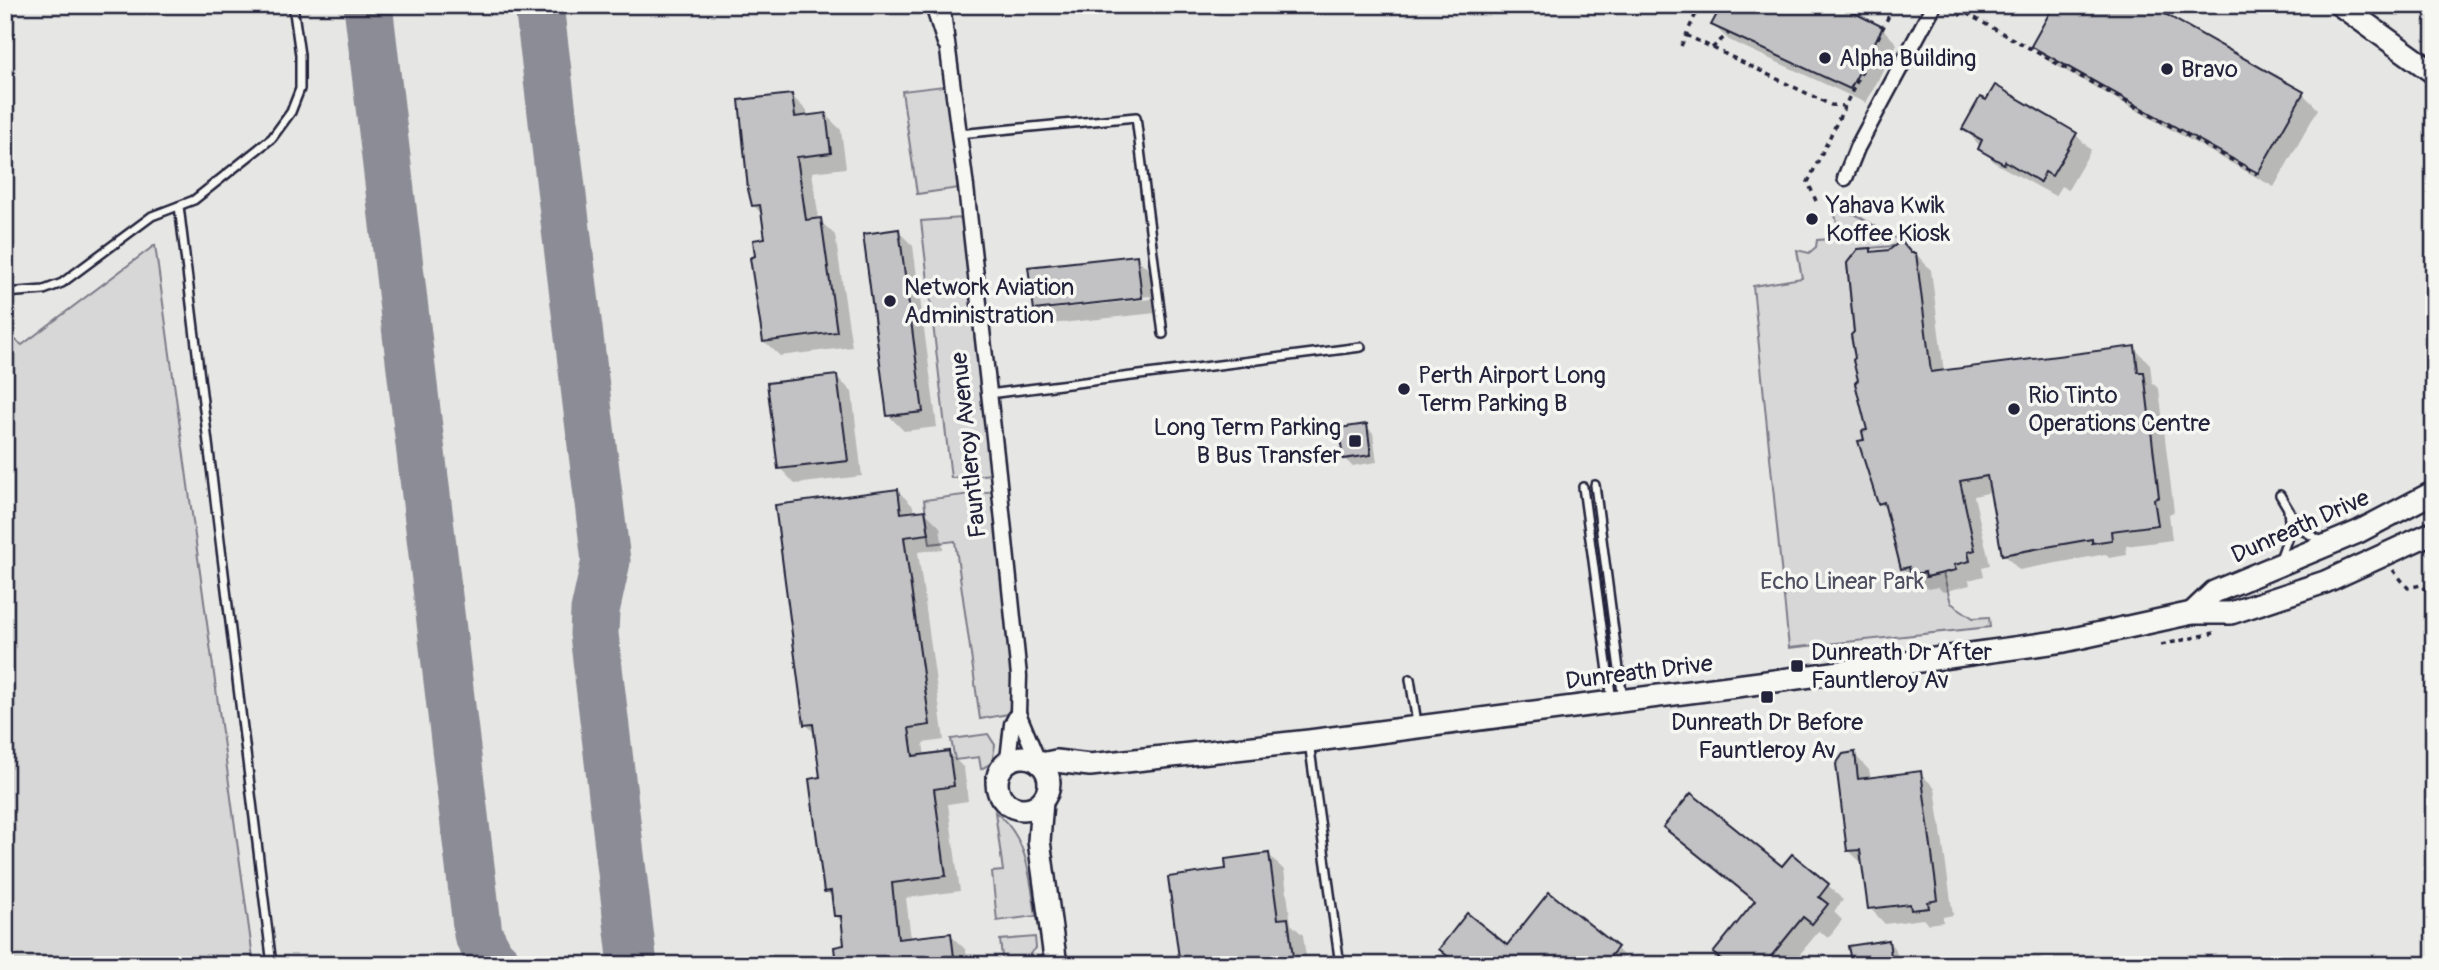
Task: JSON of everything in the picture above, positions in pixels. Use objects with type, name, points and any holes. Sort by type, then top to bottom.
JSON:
[{"type":"main road","points":[[2340,5],[2434,73]]},
{"type":"main road","name":"Dunreath Drive","points":[[2192,613],[2214,592],[2330,544],[2434,492]]},
{"type":"main road","name":"Dunreath Drive","points":[[1040,763],[1056,761],[1090,765],[1309,741],[2064,642],[2192,613],[2231,613],[2243,610],[2325,582],[2434,532]]},
{"type":"main road","points":[[1039,841],[1015,808],[1002,799],[997,786],[999,772],[1008,760],[1026,757],[1040,763],[1048,776],[1039,841],[1056,965]]},
{"type":"main road","name":"Dunreath Drive","points":[[1045,796],[1090,765]]},
{"type":"main road","points":[[1015,808],[1031,808],[1045,796]]},
{"type":"street","name":"Fauntleroy Avenue","points":[[942,5],[989,394],[1019,676],[1018,713],[1040,763]]},
{"type":"street","points":[[1844,178],[1857,148],[1934,5]]},
{"type":"street","name":"Fauntleroy Avenue","points":[[1008,760],[1012,724],[1018,713]]},
{"type":"lane","points":[[5,293],[44,290],[62,283],[152,216],[194,200],[272,138],[291,112],[301,75],[293,5]]},
{"type":"lane","points":[[929,5],[950,69]]},
{"type":"lane","points":[[959,134],[1136,117],[1163,334]]},
{"type":"lane","points":[[179,206],[272,965]]},
{"type":"lane","points":[[989,394],[1361,348]]},
{"type":"lane","points":[[1595,485],[1617,701]]},
{"type":"lane","points":[[1583,486],[1617,701]]},
{"type":"lane","points":[[2280,495],[2307,535],[2330,544]]},
{"type":"lane","points":[[2271,570],[2288,541],[2288,508]]},
{"type":"lane","points":[[1410,679],[1417,727]]},
{"type":"lane","points":[[1309,741],[1340,965]]},
{"type":"path","points":[[1681,46],[1700,5]]},
{"type":"path","points":[[1816,201],[1808,182],[1844,106],[1890,20],[1895,5]]},
{"type":"path","points":[[1956,5],[1960,15],[1962,11],[2257,174]]},
{"type":"path","points":[[1712,48],[1729,33]]},
{"type":"path","points":[[1686,35],[1831,105],[1844,106]]},
{"type":"path","points":[[2392,568],[2408,588],[2421,585],[2434,596]]},
{"type":"shaded area","points":[[5,5],[2434,5],[2434,492],[2420,500],[2434,611],[2434,965],[5,965]]},
{"type":"green space","points":[[952,85],[966,187],[917,194],[902,91]]},
{"type":"green space","name":"Echo Linear Park","points":[[1836,208],[1856,215],[1901,241],[1894,246],[1858,249],[1847,263],[1854,332],[1851,335],[1854,352],[1860,355],[1853,360],[1857,375],[1861,378],[1855,383],[1862,408],[1885,425],[1862,431],[1864,440],[1859,441],[1864,460],[1871,458],[1878,503],[1884,502],[1909,567],[1925,572],[1926,577],[1943,573],[1951,603],[1973,618],[1989,617],[1990,627],[1789,648],[1753,286],[1802,278],[1797,250],[1809,253],[1816,247],[1817,240],[1831,239],[1838,226],[1834,212]]},
{"type":"green space","points":[[962,218],[992,474],[951,478],[921,221]]},
{"type":"green space","points":[[155,245],[254,965],[5,965],[5,332],[22,345]]},
{"type":"green space","points":[[994,491],[1014,696],[1008,714],[980,719],[955,541],[930,544],[924,500]]},
{"type":"green space","points":[[988,734],[995,745],[992,763],[981,769],[979,757],[955,760],[951,739]]},
{"type":"green space","points":[[995,812],[1006,822],[1021,846],[1029,873],[1036,916],[997,921],[992,872],[1003,871]]},
{"type":"green space","points":[[1035,937],[1036,948],[1030,954],[1029,965],[1003,965],[1000,940]]},
{"type":"building","name":"Alpha Building","points":[[1722,5],[1838,5],[1883,27],[1850,89],[1711,25]]},
{"type":"building","name":"Bravo","points":[[2054,5],[2149,5],[2304,92],[2258,173],[2031,46]]},
{"type":"building","points":[[1995,85],[2077,133],[2052,176],[2045,172],[2040,182],[2005,161],[2004,164],[1978,149],[1982,140],[1962,129],[1980,97],[1986,100]]},
{"type":"building","points":[[792,94],[795,117],[826,113],[831,153],[797,157],[806,220],[821,218],[837,332],[763,342],[750,258],[755,256],[753,240],[765,238],[760,205],[752,206],[748,189],[739,100]]},
{"type":"building","name":"Network Aviation Administration","points":[[899,229],[923,412],[887,416],[863,234]]},
{"type":"building","name":"Rio Tinto Operations Centre","points":[[1901,241],[1911,253],[1916,253],[1931,372],[2135,346],[2138,372],[2144,372],[2159,497],[2154,499],[2158,525],[2111,531],[2112,540],[2092,543],[2092,539],[2002,555],[1987,476],[1960,481],[1975,550],[1968,552],[1970,561],[1954,565],[1956,570],[1926,577],[1925,572],[1911,575],[1909,567],[1901,569],[1884,502],[1878,504],[1858,441],[1864,440],[1862,431],[1867,430],[1855,383],[1858,380],[1853,360],[1855,358],[1851,335],[1854,332],[1847,263],[1858,249],[1871,248],[1871,252],[1889,250]]},
{"type":"building","points":[[1137,255],[1142,298],[1034,310],[1028,267]]},
{"type":"building","points":[[837,375],[848,461],[778,469],[767,383]]},
{"type":"building","name":"Long Term Parking B Bus Transfer","points":[[1367,424],[1371,455],[1343,459],[1339,428]]},
{"type":"building","points":[[898,489],[901,513],[925,510],[929,534],[904,537],[930,725],[909,728],[913,756],[949,751],[954,786],[934,789],[946,876],[892,883],[898,939],[951,933],[955,965],[836,965],[834,947],[844,945],[841,916],[834,916],[831,891],[824,892],[809,779],[820,777],[813,724],[804,725],[775,505]]},
{"type":"building","points":[[1855,752],[1858,779],[1921,771],[1938,900],[1928,902],[1929,908],[1911,910],[1910,904],[1868,909],[1860,850],[1847,851],[1836,764],[1843,754]]},
{"type":"building","points":[[1691,793],[1782,866],[1792,854],[1829,884],[1819,897],[1828,904],[1812,924],[1803,917],[1764,965],[1727,965],[1713,953],[1755,901],[1663,827]]},
{"type":"building","points":[[1269,853],[1278,919],[1288,918],[1294,965],[1180,965],[1168,877],[1226,869],[1225,859]]},
{"type":"building","points":[[1549,892],[1618,947],[1603,965],[1458,965],[1439,949],[1467,913],[1507,945]]},
{"type":"building","points":[[1889,940],[1891,956],[1851,961],[1848,946]]},
{"type":"taxiway","points":[[368,5],[478,934],[490,957],[498,965]]},
{"type":"taxiway","points":[[539,5],[606,561],[595,611],[594,634],[633,965]]},
{"type":"place","name":"Alpha Building","points":[[1825,58]]},
{"type":"place","name":"Bravo","points":[[2167,69]]},
{"type":"place","name":"Yahava Kwik Koffee Kiosk","points":[[1812,219]]},
{"type":"place","name":"Network Aviation Administration","points":[[890,301]]},
{"type":"place","name":"Perth Airport Long Term Parking B","points":[[1404,389]]},
{"type":"place","name":"Rio Tinto Operations Centre","points":[[2014,409]]},
{"type":"place","name":"Long Term Parking B Bus Transfer","points":[[1355,441]]},
{"type":"place","name":"Dunreath Dr After Fauntleroy Av","points":[[1797,666]]},
{"type":"place","name":"Dunreath Dr Before Fauntleroy Av","points":[[1767,697]]}]
